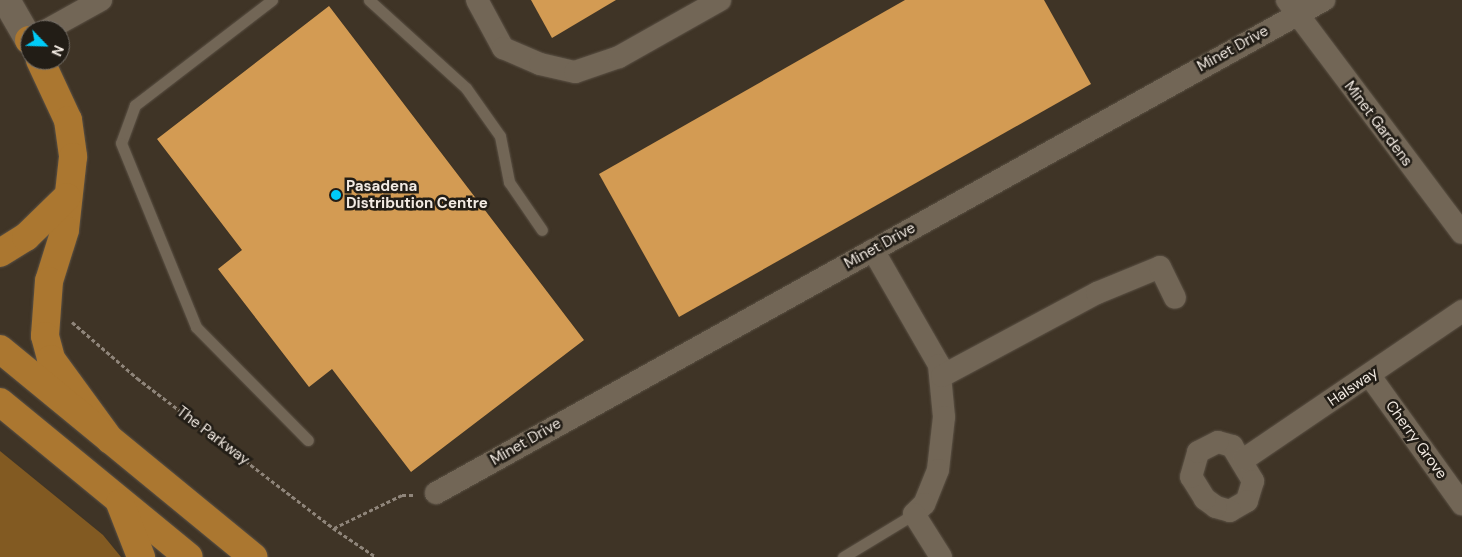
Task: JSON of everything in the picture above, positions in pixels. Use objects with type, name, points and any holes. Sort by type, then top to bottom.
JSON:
[{"type":"highway","points":[[47,70],[68,120],[73,157],[64,230],[49,281],[44,336],[51,359],[110,440]]},
{"type":"highway","points":[[0,253],[26,237],[67,198]]},
{"type":"highway","points":[[0,349],[253,557]]},
{"type":"highway","points":[[0,402],[189,557]]},
{"type":"highway","points":[[118,499],[141,557]]},
{"type":"street","points":[[6,0],[20,20]]},
{"type":"street","points":[[70,20],[101,0]]},
{"type":"street","points":[[477,0],[503,48],[540,64],[575,72],[619,57],[720,0]]},
{"type":"street","name":"Minet Drive","points":[[436,493],[873,250],[1292,7],[1324,0]]},
{"type":"street","name":"Minet Gardens","points":[[1292,7],[1462,233]]},
{"type":"street","points":[[873,250],[934,352],[942,376],[944,417],[938,470],[924,504],[914,514],[941,557]]},
{"type":"street","points":[[942,376],[1097,293],[1160,267],[1175,298]]},
{"type":"street","name":"Halsway","points":[[1243,460],[1370,376],[1462,312]]},
{"type":"street","name":"Cherry Grove","points":[[1370,376],[1462,504]]},
{"type":"lane","points":[[272,0],[135,105],[121,143],[196,327],[308,440]]},
{"type":"lane","points":[[369,0],[466,88],[500,136],[509,182],[542,230]]},
{"type":"lane","points":[[843,557],[914,514]]},
{"type":"path","name":"The Parkway","points":[[68,318],[138,378],[333,528],[376,557]]},
{"type":"path","points":[[333,528],[402,495]]},
{"type":"shaded area","points":[[0,451],[103,535],[121,557],[0,557]]},
{"type":"building","points":[[531,0],[616,0],[552,38]]},
{"type":"building","points":[[905,0],[1044,0],[1091,84],[679,317],[599,174]]},
{"type":"building","name":"Pasadena Distribution Centre","points":[[329,6],[584,340],[411,472],[332,369],[309,387],[218,269],[242,250],[157,139]]},
{"type":"place","name":"Pasadena Distribution Centre","points":[[336,195]]}]
